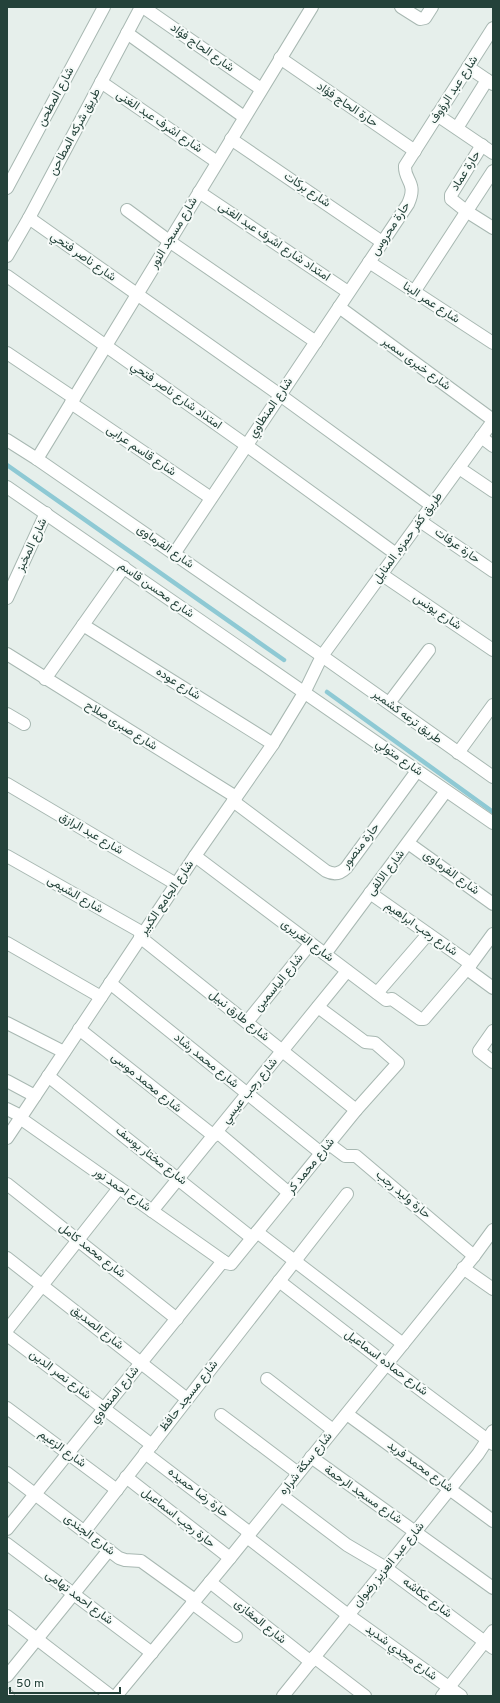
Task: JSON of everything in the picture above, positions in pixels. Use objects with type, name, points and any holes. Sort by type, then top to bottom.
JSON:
[{"type":"street","name":"شارع المطحن","points":[[7,188],[104,7]]},
{"type":"street","name":"طريق شركه المطاحن","points":[[7,256],[29,218],[142,7]]},
{"type":"street","name":"شارع الحاج فؤاد","points":[[142,7],[261,89]]},
{"type":"street","name":"شارع مسجد النور","points":[[37,459],[312,7]]},
{"type":"street","points":[[401,7],[420,19],[424,18],[432,7]]},
{"type":"street","name":"شارع عبد الرؤوف","points":[[415,151],[493,28]]},
{"type":"street","points":[[127,33],[244,117]]},
{"type":"street","name":"حارة الحاج فؤاد","points":[[280,58],[415,151]]},
{"type":"street","points":[[457,128],[490,82],[468,67]]},
{"type":"street","name":"شارع اشرف عبد الغنى","points":[[101,82],[217,162]]},
{"type":"street","points":[[437,115],[493,153]]},
{"type":"street","name":"شارع بركات","points":[[231,139],[382,242]]},
{"type":"street","name":"حارة عماد","points":[[466,211],[452,201],[451,197],[482,145]]},
{"type":"street","name":"حارة محروس","points":[[368,262],[411,198],[412,186],[405,168],[415,151]]},
{"type":"street","points":[[414,292],[493,171]]},
{"type":"street","name":"امتداد شارع اشرف عبد الغنى","points":[[199,192],[348,292]]},
{"type":"street","points":[[127,210],[169,242],[316,342]]},
{"type":"street","points":[[466,211],[493,228]]},
{"type":"street","name":"شارع ناصر فتحي","points":[[29,218],[137,295]]},
{"type":"street","name":"شارع المنطاوي","points":[[174,554],[368,262]]},
{"type":"street","name":"شارع عمر البنا","points":[[368,262],[493,343]]},
{"type":"street","name":"امتداد شارع ناصر فتحي","points":[[7,276],[246,445],[396,554]]},
{"type":"street","points":[[137,295],[280,395],[431,506]]},
{"type":"street","name":"شارع خيرى سمير","points":[[339,307],[493,420]]},
{"type":"street","name":"شارع قاسم عرابى","points":[[7,353],[211,498]]},
{"type":"street","name":"طريق كفر حمزه, المنايل","points":[[322,656],[493,420]]},
{"type":"street","points":[[481,437],[493,446]]},
{"type":"street","name":"شارع الفرماوى","points":[[7,440],[37,459],[322,656]]},
{"type":"street","points":[[459,468],[493,491]]},
{"type":"street","name":"شارع محسن قاسم","points":[[8,488],[304,693]]},
{"type":"street","name":"شارع المخبز","points":[[7,598],[46,513]]},
{"type":"street","name":"حارة عرفات","points":[[420,521],[493,571]]},
{"type":"street","points":[[45,679],[124,567]]},
{"type":"street","name":"شارع يونس","points":[[382,574],[493,650]]},
{"type":"street","name":"شارع عوده","points":[[83,625],[273,744]]},
{"type":"street","points":[[388,703],[429,650]]},
{"type":"street","name":"شارع صبرى صلاح","points":[[7,654],[234,799]]},
{"type":"street","name":"شارع الجامع الكبير","points":[[7,1138],[176,884],[273,744],[304,693],[322,656]]},
{"type":"street","name":"طريق ترعه كشمير","points":[[322,656],[493,777]]},
{"type":"street","name":"شارع متولي","points":[[304,693],[493,823]]},
{"type":"street","points":[[458,753],[493,705]]},
{"type":"street","points":[[7,714],[24,724]]},
{"type":"street","name":"حارة منصور","points":[[234,799],[330,873],[339,873],[346,868],[417,771]]},
{"type":"street","name":"شارع عبد الرازق","points":[[7,784],[176,884]]},
{"type":"street","name":"شارع الالفى","points":[[325,954],[446,791]]},
{"type":"street","name":"شارع الفرماوى","points":[[408,843],[493,904]]},
{"type":"street","name":"شارع الشيمى","points":[[7,856],[142,935]]},
{"type":"street","name":"شارع الغريرى","points":[[195,856],[386,1000],[392,999],[422,1020],[469,966]]},
{"type":"street","name":"شارع رجب ابراهيم","points":[[370,893],[428,934],[469,966],[493,988]]},
{"type":"street","points":[[377,993],[428,934]]},
{"type":"street","points":[[469,966],[493,934]]},
{"type":"street","name":"شارع طارق نبيل","points":[[142,935],[356,1110]]},
{"type":"street","points":[[7,943],[101,997]]},
{"type":"street","name":"شارع الياسمين","points":[[247,1022],[310,944]]},
{"type":"street","name":"شارع رجب عيسي","points":[[152,1211],[347,971]]},
{"type":"street","name":"شارع محمد رشاد","points":[[110,983],[321,1153]]},
{"type":"street","name":"شارع محمد كر","points":[[223,1261],[228,1264],[233,1264],[356,1110],[398,1063],[375,1043],[365,1042],[318,1007]]},
{"type":"street","points":[[7,1023],[64,1052]]},
{"type":"street","name":"شارع محمد موسى","points":[[79,1029],[289,1193]]},
{"type":"street","points":[[493,1031],[479,1051],[493,1062]]},
{"type":"street","name":"شارع مختار يوسف","points":[[48,1076],[179,1179],[255,1235],[295,1261],[403,1344]]},
{"type":"street","points":[[7,1081],[35,1096]]},
{"type":"street","name":"شارع احمد نور","points":[[7,1109],[21,1117],[223,1261]]},
{"type":"street","name":"حارة وليد رجب","points":[[329,1144],[345,1156],[356,1156],[474,1256]]},
{"type":"street","name":"شارع محمد كامل","points":[[7,1184],[177,1319]]},
{"type":"street","points":[[7,1330],[119,1188]]},
{"type":"street","name":"شارع مسجد حافظ","points":[[84,1532],[347,1194]]},
{"type":"street","name":"شارع سكة شراره","points":[[123,1694],[152,1653],[474,1256],[493,1230]]},
{"type":"street","name":"شارع الصديق","points":[[7,1258],[187,1399]]},
{"type":"street","name":"شارع المنطاوي","points":[[7,1529],[223,1261]]},
{"type":"street","points":[[463,1268],[493,1289]]},
{"type":"street","name":"شارع حماده اسماعيل","points":[[279,1281],[386,1364],[491,1439]]},
{"type":"street","name":"شارع نصر الدين","points":[[7,1335],[104,1408],[149,1449]]},
{"type":"street","points":[[267,1379],[333,1430]]},
{"type":"street","name":"شارع الزعيم","points":[[7,1408],[117,1490]]},
{"type":"street","name":"شارع محمد فريد","points":[[346,1414],[493,1521]]},
{"type":"street","points":[[221,1415],[298,1473]]},
{"type":"street","name":"شارع عبد العزيز رضوان","points":[[283,1696],[491,1439]]},
{"type":"street","name":"حارة رضا حميده","points":[[149,1449],[248,1535]]},
{"type":"street","name":"شارع مسجد الرحمة","points":[[311,1457],[493,1588]]},
{"type":"street","name":"شارع الجندى","points":[[7,1473],[122,1559],[141,1561],[236,1636]]},
{"type":"street","name":"حارة رجب اسماعيل","points":[[126,1477],[230,1558]]},
{"type":"street","name":"شارع عكاشه","points":[[281,1495],[347,1545],[386,1568],[489,1645]]},
{"type":"street","name":"شارع مجدي شديد","points":[[248,1535],[446,1692],[461,1696]]},
{"type":"street","name":"شارع احمد تهامى","points":[[7,1544],[152,1653]]},
{"type":"street","points":[[7,1676],[109,1550]]},
{"type":"street","name":"شارع المغازى","points":[[210,1582],[312,1660],[365,1696]]},
{"type":"street","points":[[7,1616],[111,1696]]},
{"type":"street","points":[[446,1692],[489,1645],[493,1631]]},
{"type":"waterway","points":[[7,465],[284,660]]},
{"type":"waterway","points":[[327,692],[493,812]]}]
